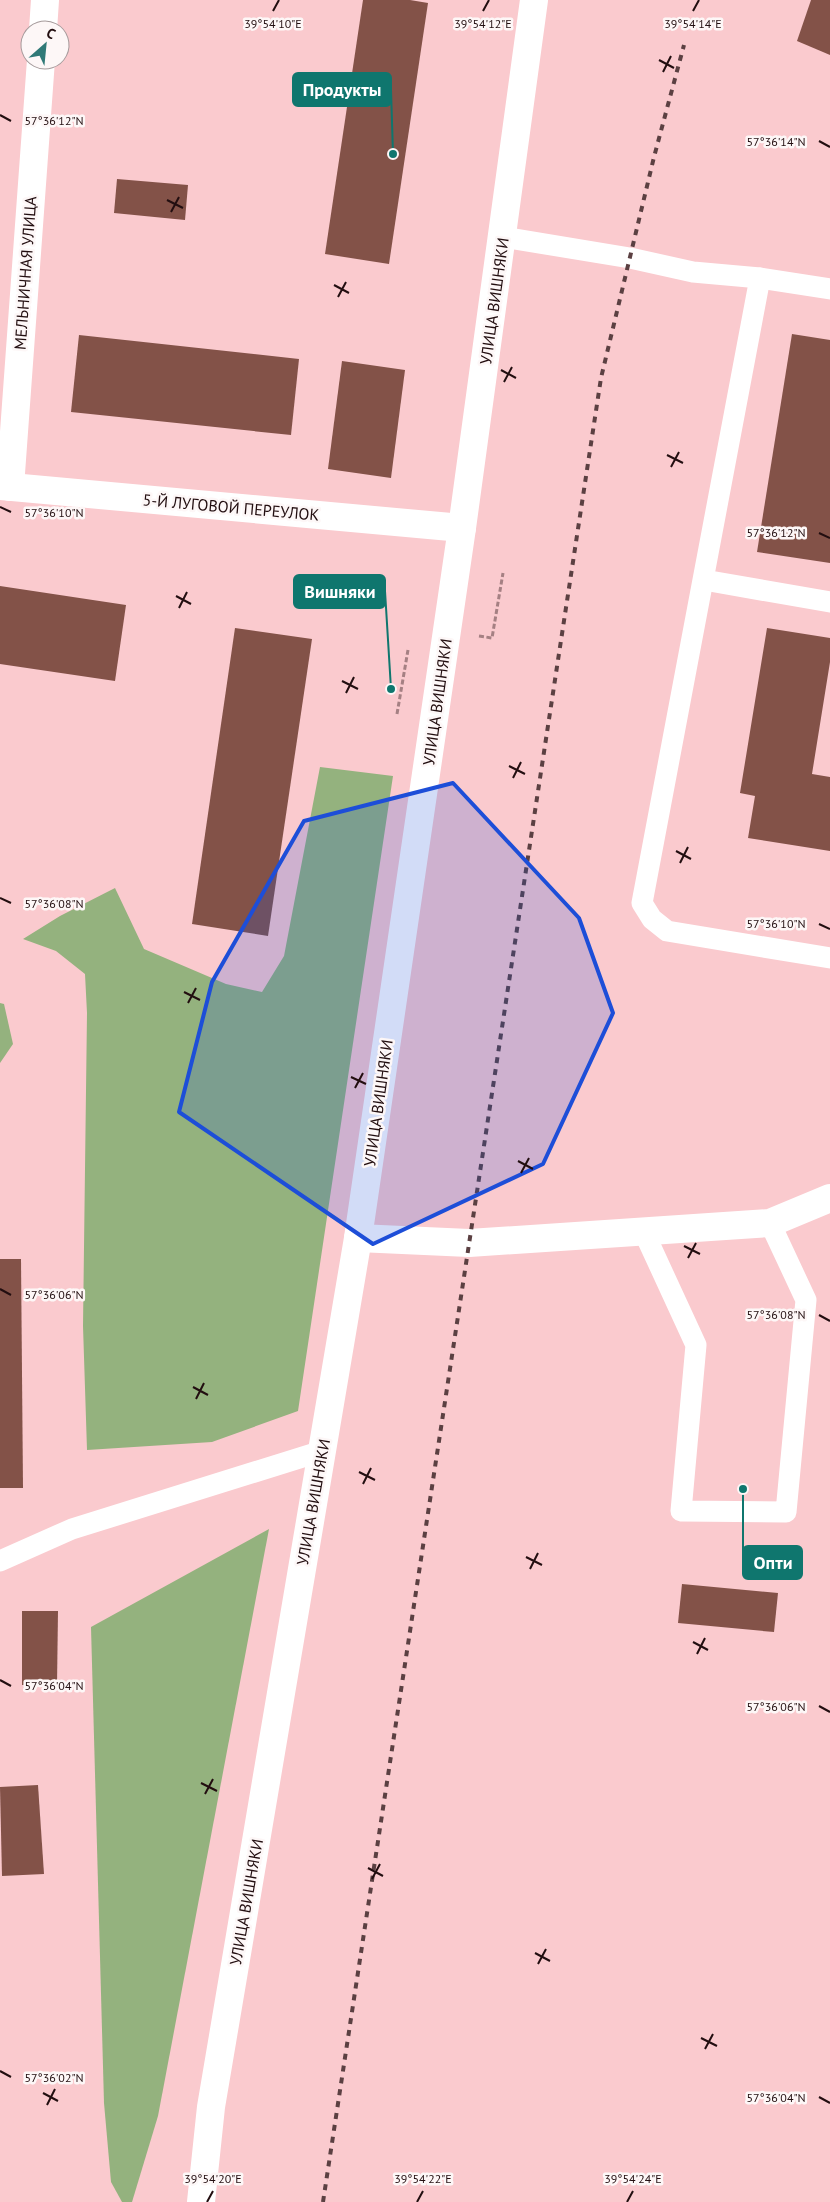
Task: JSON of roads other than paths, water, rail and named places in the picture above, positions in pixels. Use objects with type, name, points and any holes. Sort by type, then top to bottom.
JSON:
[{"type":"street","points":[[44,20],[45,0]]},
{"type":"street","name":"УЛИЦА ВИШНЯКИ","points":[[201,2202],[211,2107],[358,1238],[462,528],[534,0]]},
{"type":"street","name":"МЕЛЬНИЧНАЯ УЛИЦА","points":[[5,486],[39,70]]},
{"type":"street","name":"5-Й ЛУГОВОЙ ПЕРЕУЛОК","points":[[5,486],[462,528]]},
{"type":"street","points":[[358,1238],[469,1243],[770,1223],[830,1198]]},
{"type":"lane","points":[[503,237],[630,258],[693,272],[760,278],[830,289]]},
{"type":"lane","points":[[760,278],[642,903],[652,919],[667,931],[830,958]]},
{"type":"lane","points":[[704,580],[830,602]]},
{"type":"lane","points":[[643,1230],[696,1345],[681,1511],[786,1512],[806,1300],[770,1223]]},
{"type":"lane","points":[[0,1560],[72,1529],[322,1451]]},
{"type":"railway","points":[[323,2202],[601,378],[654,157],[684,45]]},
{"type":"place","name":"Продукты","points":[[393,154]]},
{"type":"place","name":"Вишняки","points":[[391,689]]},
{"type":"place","name":"Опти","points":[[743,1489]]}]
